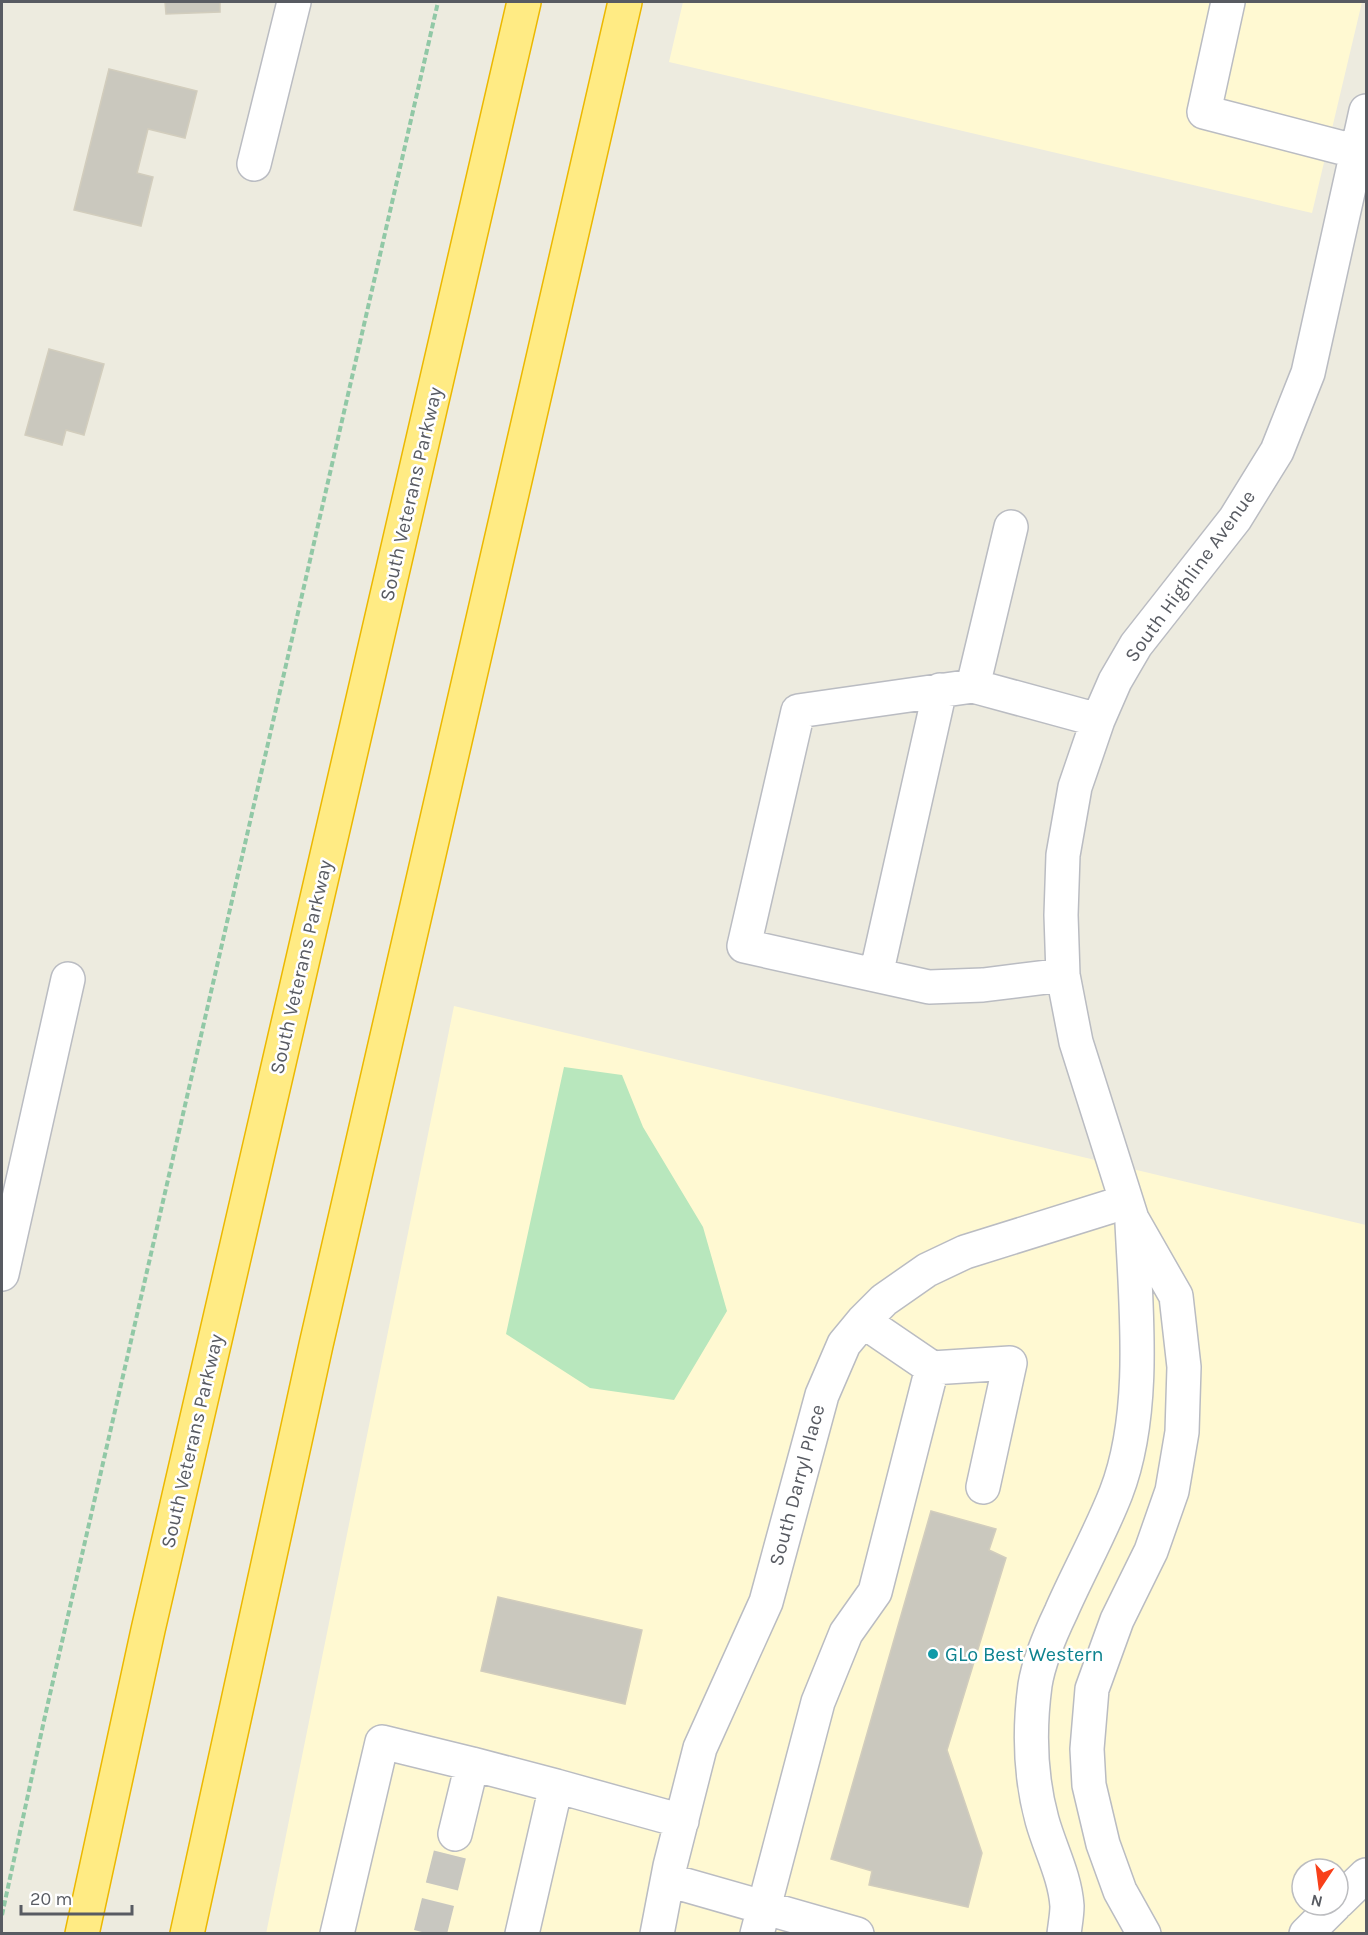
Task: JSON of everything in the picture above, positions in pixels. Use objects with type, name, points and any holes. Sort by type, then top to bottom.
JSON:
[{"type":"highway","name":"South Veterans Parkway","points":[[82,1934],[148,1630],[524,2]]},
{"type":"highway","points":[[187,1934],[316,1346],[625,2]]},
{"type":"street","points":[[254,164],[294,2]]},
{"type":"street","points":[[1228,2],[1204,112],[1362,153]]},
{"type":"street","name":"South Highline Avenue","points":[[1144,1934],[1120,1891],[1103,1844],[1089,1785],[1087,1749],[1092,1689],[1117,1620],[1151,1551],[1172,1491],[1182,1432],[1184,1367],[1176,1296],[1129,1210],[1076,1042],[1063,975],[1061,915],[1063,855],[1075,787],[1098,720],[1115,681],[1136,645],[1234,519],[1277,451],[1308,373],[1362,153],[1366,111]]},
{"type":"street","points":[[973,686],[1011,527]]},
{"type":"street","points":[[1063,975],[983,985],[929,987],[744,946],[798,711],[973,686],[1098,720]]},
{"type":"street","points":[[876,975],[940,690]]},
{"type":"street","points":[[2,1274],[68,979]]},
{"type":"street","name":"South Highline Avenue","points":[[1064,1934],[1067,1907],[1063,1881],[1042,1820],[1033,1774],[1031,1726],[1035,1683],[1047,1642],[1116,1492],[1129,1444],[1137,1382],[1136,1317],[1129,1210]]},
{"type":"street","name":"South Darryl Place","points":[[657,1934],[700,1748],[766,1602],[822,1395],[844,1344],[884,1300],[927,1270],[965,1252],[1129,1210]]},
{"type":"street","points":[[863,1321],[932,1368],[1010,1363],[983,1487]]},
{"type":"street","points":[[761,1920],[818,1702],[846,1633],[875,1592],[932,1368]]},
{"type":"street","points":[[338,1934],[382,1742],[682,1821]]},
{"type":"street","points":[[455,1834],[472,1764]]},
{"type":"street","points":[[522,1934],[556,1786]]},
{"type":"street","points":[[1350,1890],[1366,1875]]},
{"type":"street","points":[[668,1880],[761,1920],[857,1934]]},
{"type":"street","points":[[1306,1934],[1322,1917]]},
{"type":"path","points":[[2,1915],[45,1716],[438,2]]},
{"type":"shaded area","points":[[683,2],[1362,2],[1312,213],[669,62]]},
{"type":"shaded area","points":[[454,1006],[1366,1225],[1366,1933],[266,1934]]},
{"type":"green space","points":[[564,1067],[622,1075],[643,1127],[703,1227],[727,1311],[674,1400],[590,1388],[506,1334]]},
{"type":"building","points":[[165,2],[220,2],[220,12],[166,14]]},
{"type":"building","points":[[109,69],[197,91],[185,138],[148,129],[137,173],[153,177],[141,226],[74,210]]},
{"type":"building","points":[[49,349],[104,364],[84,435],[66,430],[62,445],[25,435]]},
{"type":"building","name":"GLo Best Western","points":[[931,1511],[996,1529],[989,1550],[1006,1558],[947,1750],[982,1853],[968,1907],[869,1885],[872,1871],[831,1859]]},
{"type":"building","points":[[498,1597],[642,1630],[625,1704],[481,1671]]},
{"type":"tunnel","points":[[430,1934],[455,1834]]},
{"type":"place","name":"GLo Best Western","points":[[933,1654]]}]
